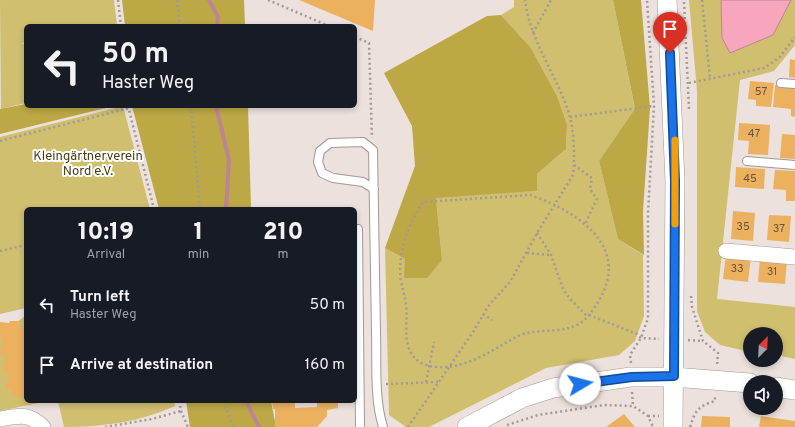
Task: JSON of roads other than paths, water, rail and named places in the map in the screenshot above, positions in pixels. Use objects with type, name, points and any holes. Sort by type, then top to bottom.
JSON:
[{"type":"street","points":[[668,0],[675,174],[673,427]]},
{"type":"street","points":[[726,251],[795,257]]},
{"type":"street","points":[[467,427],[522,398],[553,388],[632,377],[674,376],[743,382]]},
{"type":"street","points":[[783,388],[795,390]]},
{"type":"street","points":[[0,420],[22,415],[35,420],[43,427]]},
{"type":"lane","points":[[781,83],[795,84]]},
{"type":"lane","points":[[374,189],[363,182],[333,178],[322,172],[318,162],[320,151],[330,143],[362,142],[373,150],[374,189],[378,384],[379,413],[383,427]]},
{"type":"lane","points":[[747,161],[795,166]]},
{"type":"lane","points":[[358,229],[360,427]]},
{"type":"waterway","points":[[209,0],[218,17],[217,24]]},
{"type":"waterway","points":[[216,108],[229,160],[226,207]]},
{"type":"waterway","points":[[247,403],[259,427]]},
{"type":"park label","name":"Kleingärtnerverein Nord e.V.","points":[[88,162]]}]
